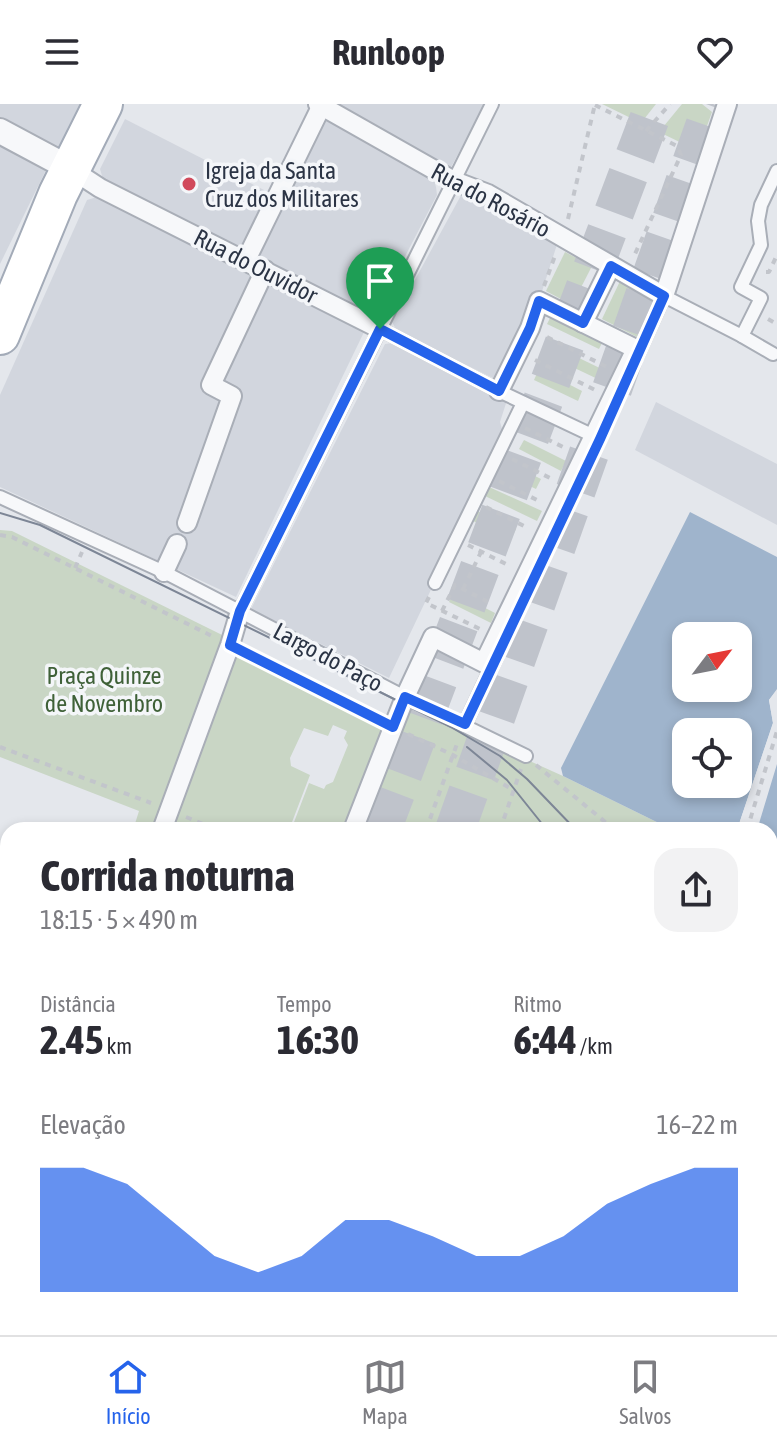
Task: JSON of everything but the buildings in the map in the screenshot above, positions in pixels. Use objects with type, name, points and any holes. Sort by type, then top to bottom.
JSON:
[{"type":"main road","points":[[0,335],[71,169],[103,104]]},
{"type":"street","points":[[664,296],[727,104]]},
{"type":"street","name":"Rua do Rosário","points":[[320,105],[454,181],[488,194],[664,296]]},
{"type":"street","points":[[246,260],[320,105]]},
{"type":"street","name":"Rua do Ouvidor","points":[[0,131],[100,188],[380,329]]},
{"type":"street","points":[[187,523],[232,396],[211,385],[265,270]]},
{"type":"street","points":[[583,323],[618,270]]},
{"type":"street","points":[[356,822],[405,697],[433,637],[484,663],[584,457],[597,438],[636,349],[539,301],[530,328],[499,391]]},
{"type":"street","points":[[164,572],[177,544]]},
{"type":"street","points":[[165,822],[240,611]]},
{"type":"lane","points":[[240,611],[492,104]]},
{"type":"lane","points":[[742,336],[761,298],[741,287],[761,245],[758,221],[761,205],[777,171]]},
{"type":"lane","points":[[465,724],[664,296],[773,354]]},
{"type":"lane","name":"Rua do Ouvidor","points":[[380,329],[597,438]]},
{"type":"lane","points":[[435,583],[523,403]]},
{"type":"lane","name":"Largo do Paço","points":[[0,497],[164,572],[526,756]]},
{"type":"path","points":[[539,301],[571,211],[595,104],[677,146],[681,155],[618,270]]},
{"type":"path","points":[[646,131],[670,104]]},
{"type":"path","points":[[530,328],[624,375]]},
{"type":"path","points":[[518,352],[612,399]]},
{"type":"path","points":[[513,423],[584,457]]},
{"type":"path","points":[[499,452],[569,488]]},
{"type":"path","points":[[487,476],[558,511]]},
{"type":"path","points":[[487,508],[545,537]]},
{"type":"path","points":[[0,535],[12,537],[394,724],[515,791]]},
{"type":"path","points":[[471,547],[527,574]]},
{"type":"path","points":[[463,589],[481,552]]},
{"type":"path","points":[[435,583],[426,603],[496,637]]},
{"type":"path","points":[[442,611],[455,585],[508,613]]},
{"type":"path","points":[[429,822],[465,724]]},
{"type":"path","points":[[749,822],[777,731]]},
{"type":"path","points":[[0,747],[199,822]]},
{"type":"path","points":[[503,822],[526,756],[605,822]]},
{"type":"shaded area","points":[[0,104],[82,104],[58,149],[0,125]]},
{"type":"shaded area","points":[[329,104],[485,104],[450,169]]},
{"type":"shaded area","points":[[322,116],[434,180],[436,187],[437,195],[374,316],[257,258]]},
{"type":"shaded area","name":"Igreja da Santa Cruz dos Militares","points":[[125,119],[264,190],[267,199],[242,248],[103,179],[100,169]]},
{"type":"shaded area","points":[[0,138],[45,165],[46,170],[0,264]]},
{"type":"shaded area","points":[[471,177],[562,229],[500,422],[504,436],[389,678],[251,609],[385,344],[393,343],[493,392],[499,381],[397,331],[392,322]]},
{"type":"shaded area","points":[[104,197],[365,330],[236,597],[0,487],[0,395],[87,200]]},
{"type":"shaded area","points":[[656,402],[777,464],[777,525],[635,450]]},
{"type":"green space","points":[[602,104],[656,104],[641,123]]},
{"type":"green space","points":[[682,104],[702,104],[712,112],[698,151],[659,132]]},
{"type":"green space","points":[[565,252],[592,266],[572,305],[546,291]]},
{"type":"green space","points":[[621,279],[651,294],[637,337],[602,319]]},
{"type":"green space","points":[[552,314],[604,339],[599,349],[547,324]]},
{"type":"green space","points":[[550,344],[608,372],[604,382],[545,354]]},
{"type":"green space","points":[[539,369],[582,391],[578,401],[534,380]]},
{"type":"green space","points":[[524,440],[566,461],[561,471],[519,449]]},
{"type":"green space","points":[[503,460],[541,479],[536,489],[498,471]]},
{"type":"green space","points":[[489,487],[542,511],[537,521],[485,496]]},
{"type":"green space","points":[[475,510],[516,529],[511,539],[471,520]]},
{"type":"green space","name":"Praça Quinze de Novembro","points":[[0,530],[12,531],[404,725],[412,708],[657,822],[294,822],[309,783],[324,789],[333,782],[348,745],[344,738],[347,731],[333,725],[328,736],[304,728],[290,758],[291,766],[310,775],[292,822],[136,822],[139,811],[0,757]]},
{"type":"green space","points":[[454,592],[495,613],[491,623],[449,602]]},
{"type":"water","points":[[690,512],[777,557],[777,689],[769,700],[773,723],[752,785],[752,718],[672,718],[672,798],[748,798],[740,822],[657,822],[563,776],[561,768]]},
{"type":"water","points":[[777,764],[777,822],[759,822]]},
{"type":"pier","points":[[777,690],[774,700],[776,724],[752,797],[752,785],[773,723],[769,700]]},
{"type":"pier","points":[[748,798],[752,798],[744,822],[740,822]]},
{"type":"tunnel","points":[[384,822],[655,104]]},
{"type":"tunnel","points":[[612,389],[713,104]]},
{"type":"tunnel","points":[[458,822],[589,453]]},
{"type":"tram line","points":[[0,513],[40,525],[451,727],[500,756],[568,822]]},
{"type":"tram line","points":[[467,747],[507,780],[541,822]]},
{"type":"place","name":"Igreja da Santa Cruz dos Militares","points":[[189,184]]},
{"type":"route","points":[[611,266],[664,296],[465,724],[405,697],[393,727],[230,645],[240,611],[380,329],[499,391],[530,328],[539,301],[583,323],[611,266]]}]
